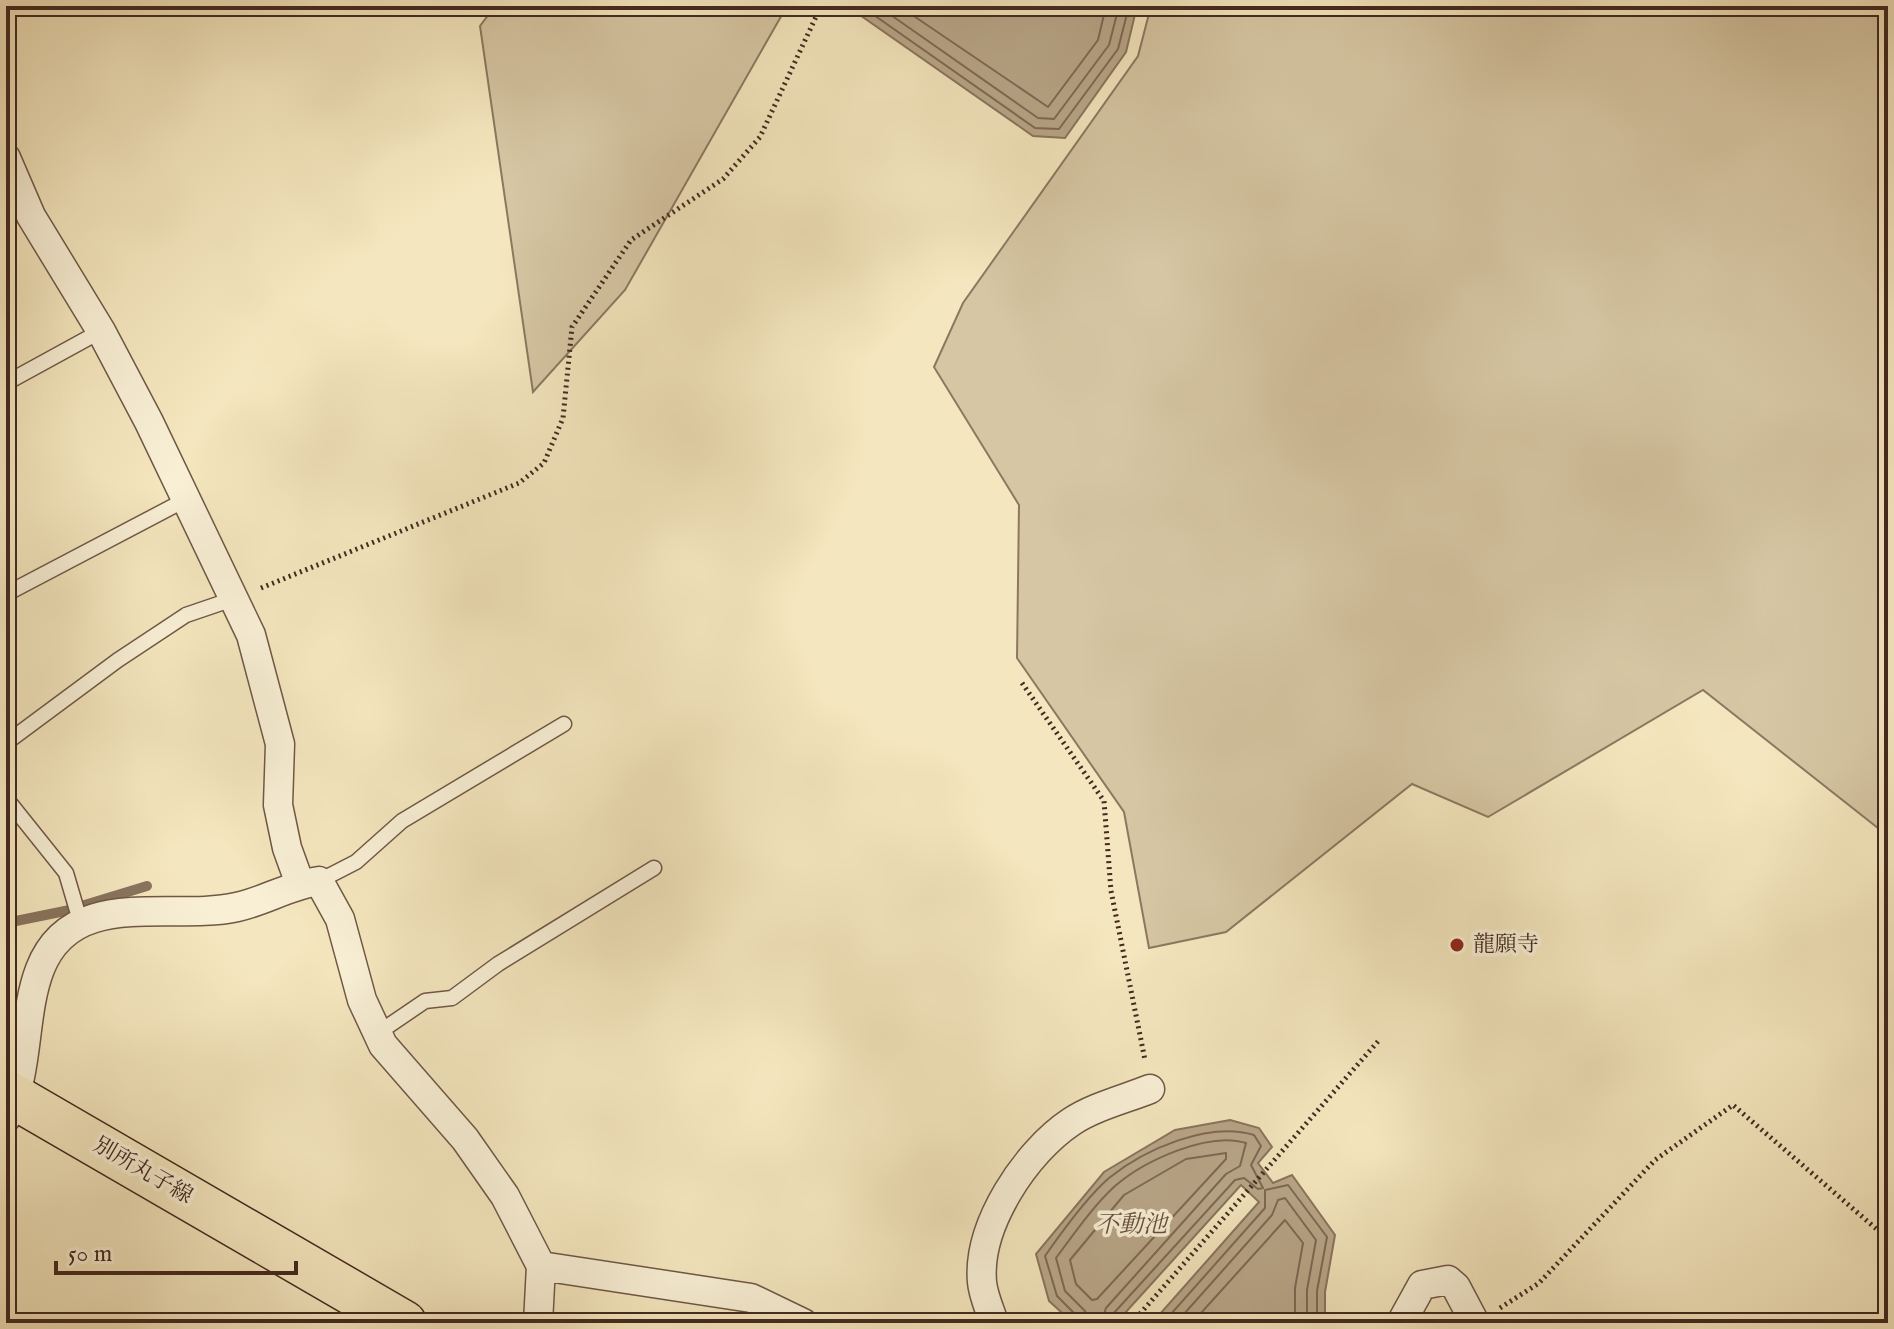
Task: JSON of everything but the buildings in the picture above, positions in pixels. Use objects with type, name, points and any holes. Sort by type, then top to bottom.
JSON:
[{"type":"main road","name":"別所丸子線","points":[[10,1102],[404,1323]]},
{"type":"street","points":[[6,158],[31,216],[101,331],[251,635],[280,744],[278,805],[287,848],[340,919],[362,1000],[383,1045],[465,1139],[505,1196],[541,1266],[538,1323]]},
{"type":"street","points":[[10,1102],[39,971],[54,942],[78,913],[201,913],[239,907],[310,882]]},
{"type":"street","points":[[994,1323],[981,1282],[989,1234],[1012,1184],[1035,1151],[1073,1120],[1150,1089]]},
{"type":"street","points":[[541,1266],[751,1298],[803,1323]]},
{"type":"street","points":[[1401,1323],[1422,1285],[1448,1280],[1456,1287],[1474,1322]]},
{"type":"lane","points":[[6,383],[101,331]]},
{"type":"lane","points":[[6,594],[185,500]]},
{"type":"lane","points":[[6,743],[118,660],[186,615],[233,599]]},
{"type":"lane","points":[[310,882],[356,862],[402,821],[564,724]]},
{"type":"lane","points":[[6,798],[66,873],[78,913]]},
{"type":"lane","points":[[378,1033],[425,1001],[452,998],[498,964],[654,868]]},
{"type":"path","points":[[233,599],[519,483],[544,463],[563,418],[572,327],[631,240],[723,179],[760,137],[821,6]]},
{"type":"path","points":[[1022,683],[1104,801],[1111,891],[1150,1089]]},
{"type":"path","points":[[1132,1323],[1282,1155],[1380,1039]]},
{"type":"path","points":[[1474,1322],[1539,1283],[1655,1160],[1733,1105],[1888,1239]]},
{"type":"path","points":[[1881,1323],[1888,1319]]},
{"type":"shaded area","points":[[495,6],[787,6],[625,290],[533,392],[480,26]]},
{"type":"shaded area","points":[[1151,6],[1888,6],[1888,836],[1703,690],[1488,817],[1412,784],[1226,932],[1149,948],[1124,812],[1017,658],[1019,505],[934,367],[963,303],[1138,56]]},
{"type":"water","points":[[847,6],[1137,6],[1126,52],[1065,138],[1033,136]]},
{"type":"water","name":"不動池","points":[[1230,1120],[1259,1128],[1272,1147],[1258,1163],[1273,1183],[1292,1175],[1335,1235],[1325,1292],[1325,1323],[1152,1323],[1259,1202],[1241,1185],[1116,1323],[1073,1323],[1049,1301],[1036,1254],[1104,1172],[1175,1130]]},
{"type":"waterway","points":[[6,923],[65,911],[147,886]]},
{"type":"place","name":"龍願寺","points":[[1457,945]]}]
